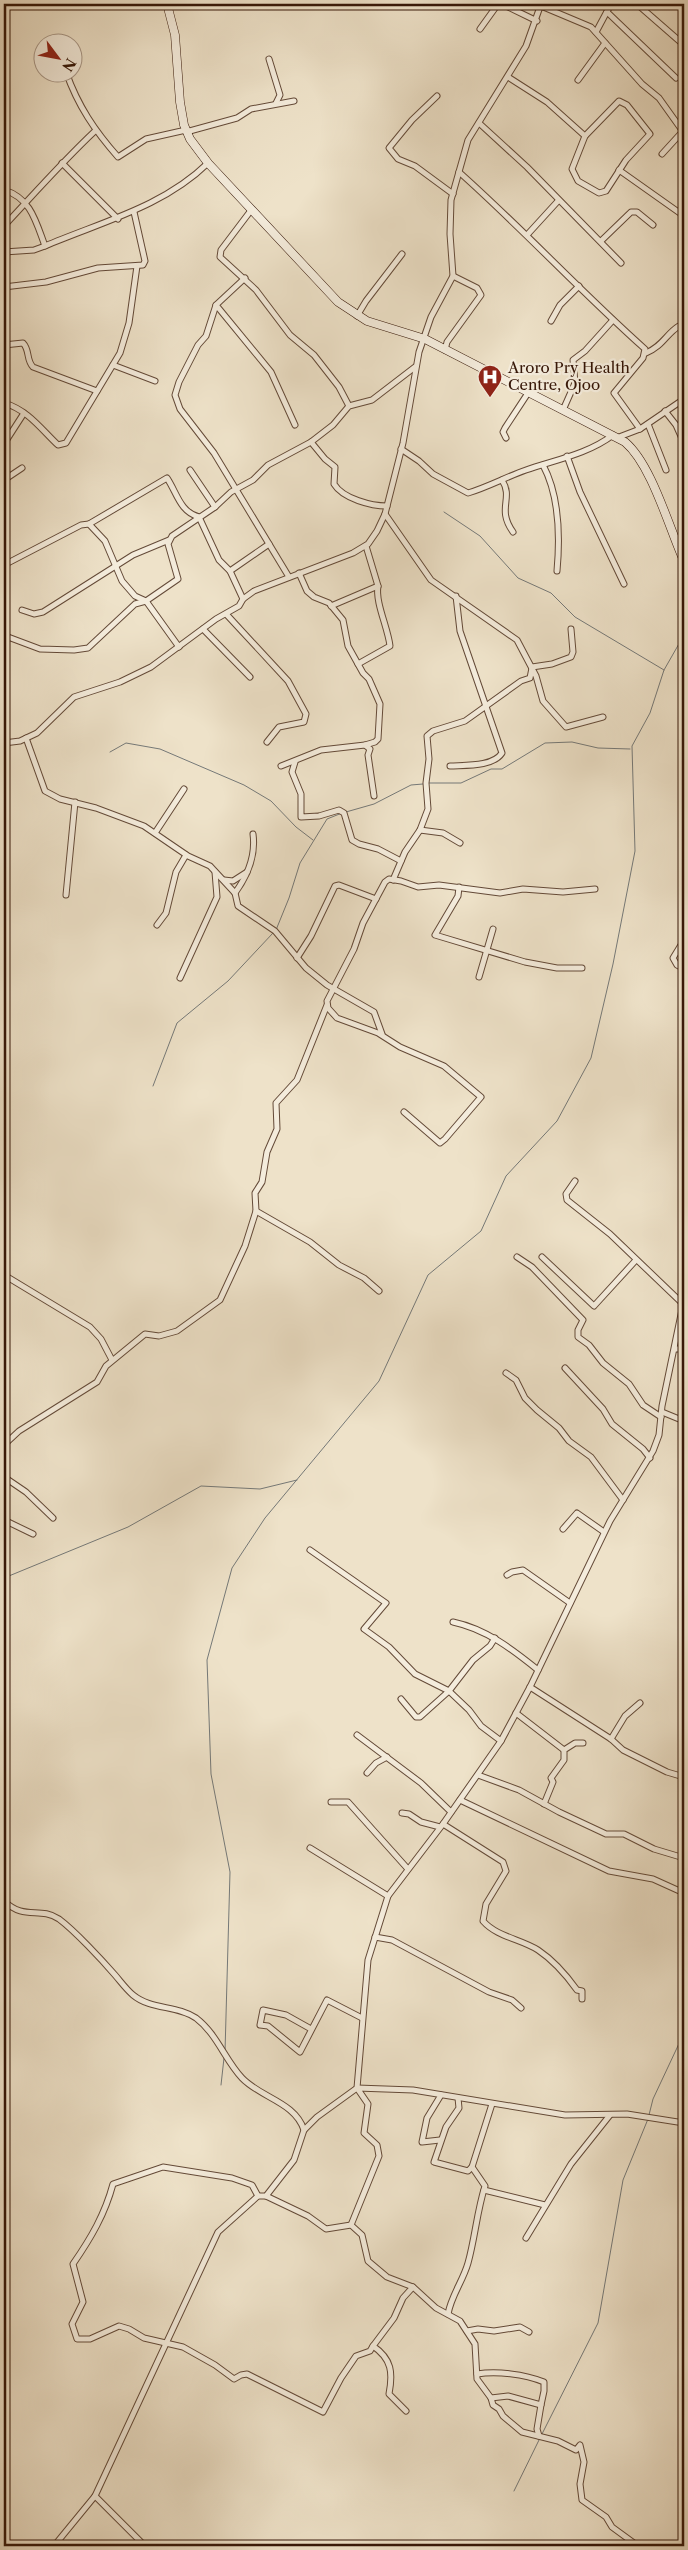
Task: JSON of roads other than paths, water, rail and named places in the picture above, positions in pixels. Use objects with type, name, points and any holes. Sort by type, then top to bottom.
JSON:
[{"type":"main road","points":[[167,4],[175,35],[180,102],[186,131],[193,145],[208,163],[338,302],[357,316],[381,326],[425,339],[616,436],[637,455],[684,561]]},
{"type":"street","points":[[480,29],[500,4],[536,21]]},
{"type":"street","points":[[596,32],[611,4]]},
{"type":"street","points":[[637,4],[684,45]]},
{"type":"street","points":[[4,743],[26,738],[37,733],[74,697],[136,674],[179,647],[203,629],[228,615],[254,591],[353,553],[366,546],[374,537],[388,506],[405,435],[416,366],[431,317],[452,276],[450,234],[453,194],[468,140],[526,46],[541,5],[591,27],[642,84],[659,98],[684,132],[662,154]]},
{"type":"street","points":[[607,12],[676,78]]},
{"type":"street","points":[[578,80],[605,43]]},
{"type":"street","points":[[269,59],[280,95],[276,103]]},
{"type":"street","points":[[508,76],[547,102],[585,136]]},
{"type":"street","points":[[70,82],[81,108],[95,131],[118,157],[146,139],[237,118],[250,109],[294,101]]},
{"type":"street","points":[[437,96],[412,120],[389,148],[398,159],[415,166],[453,194]]},
{"type":"street","points":[[619,101],[627,106],[650,134],[602,193],[578,180],[572,169],[585,136],[619,101]]},
{"type":"street","points":[[480,123],[527,167],[558,201],[601,240],[621,262]]},
{"type":"street","points":[[4,226],[62,163],[95,131]]},
{"type":"street","points":[[62,163],[118,219]]},
{"type":"street","points":[[4,252],[34,250],[118,219],[134,212],[193,178],[208,163]]},
{"type":"street","points":[[619,170],[684,216]]},
{"type":"street","points":[[459,172],[528,235],[613,320],[646,349],[646,353]]},
{"type":"street","points":[[5,193],[27,203],[45,246]]},
{"type":"street","points":[[528,235],[558,201]]},
{"type":"street","points":[[252,209],[221,250],[220,257],[245,278],[290,335],[314,355],[339,387],[349,406]]},
{"type":"street","points":[[4,287],[46,282],[98,268],[143,265],[145,261],[134,212]]},
{"type":"street","points":[[601,240],[631,212],[637,212],[653,225]]},
{"type":"street","points":[[357,316],[366,301],[402,254]]},
{"type":"street","points":[[4,403],[16,407],[24,413],[58,445],[66,443],[120,353],[129,323],[137,266]]},
{"type":"street","points":[[445,350],[448,342],[481,295],[478,288],[452,276]]},
{"type":"street","points":[[245,278],[216,305],[206,336],[198,345],[175,394],[180,409],[214,453],[289,577]]},
{"type":"street","points":[[551,321],[560,304],[579,286]]},
{"type":"street","points":[[216,305],[271,372],[295,425]]},
{"type":"street","points":[[563,410],[575,383],[573,360],[585,351],[613,320]]},
{"type":"street","points":[[640,429],[614,393],[646,353],[657,349],[674,329],[679,326],[684,327]]},
{"type":"street","points":[[4,344],[23,343],[27,348],[28,359],[33,367],[97,392]]},
{"type":"street","points":[[113,365],[155,381]]},
{"type":"street","points":[[22,610],[34,614],[43,612],[133,555],[169,540],[253,480],[277,459],[311,442],[333,425],[349,406],[372,400],[416,366]]},
{"type":"street","points":[[506,438],[505,428],[528,392]]},
{"type":"street","points":[[401,450],[419,461],[432,473],[452,483],[454,487],[465,493],[491,486],[616,436],[640,429],[683,398]]},
{"type":"street","points":[[665,411],[676,425],[684,443]]},
{"type":"street","points":[[4,444],[24,413]]},
{"type":"street","points":[[648,424],[666,470]]},
{"type":"street","points":[[311,442],[325,460],[335,467],[334,484],[340,491],[358,500],[378,506],[388,506]]},
{"type":"street","points":[[567,456],[580,492],[624,584]]},
{"type":"street","points":[[543,465],[548,475],[558,526],[557,571]]},
{"type":"street","points":[[4,480],[22,468]]},
{"type":"street","points":[[190,470],[215,508]]},
{"type":"street","points":[[4,565],[82,525],[89,524],[167,478],[180,504],[190,514],[199,517],[219,560],[230,571],[244,599]]},
{"type":"street","points":[[502,480],[506,487],[505,518],[513,532]]},
{"type":"street","points":[[385,514],[431,580],[517,640],[532,667],[543,701],[566,727],[603,717]]},
{"type":"street","points":[[89,524],[105,541],[122,581],[135,596],[146,601],[179,647]]},
{"type":"street","points":[[8,637],[40,649],[74,650],[88,648],[135,604],[146,601],[178,579],[169,540]]},
{"type":"street","points":[[230,571],[269,544]]},
{"type":"street","points":[[358,664],[390,646],[387,624],[377,592],[378,586],[366,546]]},
{"type":"street","points":[[281,766],[322,750],[366,744],[375,742],[378,739],[380,708],[369,679],[348,646],[342,620],[332,606],[314,597],[307,591],[299,573]]},
{"type":"street","points":[[332,606],[378,586]]},
{"type":"street","points":[[450,766],[477,766],[502,754],[460,631],[456,596]]},
{"type":"street","points":[[228,615],[288,681],[306,714],[304,722],[279,727],[267,742]]},
{"type":"street","points":[[203,629],[250,677]]},
{"type":"street","points":[[532,667],[552,664],[571,657],[573,652],[571,629]]},
{"type":"street","points":[[393,880],[401,861],[420,830],[428,809],[426,783],[429,759],[427,736],[433,731],[465,721],[521,681],[530,678],[532,667]]},
{"type":"street","points":[[26,738],[43,789],[60,799],[76,802],[132,821],[155,833],[186,855],[206,864],[235,893],[238,906],[276,931],[297,958],[333,989],[374,1012],[382,1035]]},
{"type":"street","points":[[366,744],[370,749],[368,755],[374,796]]},
{"type":"street","points":[[295,762],[292,772],[301,794],[301,818],[319,816],[339,810],[344,813],[352,840],[378,849],[401,861]]},
{"type":"street","points":[[155,833],[184,789]]},
{"type":"street","points":[[66,896],[76,802]]},
{"type":"street","points":[[420,830],[443,832],[460,844]]},
{"type":"street","points":[[235,893],[247,872],[254,854],[252,834]]},
{"type":"street","points":[[157,925],[166,913],[176,872],[186,855]]},
{"type":"street","points":[[180,978],[217,897],[215,872]]},
{"type":"street","points":[[224,880],[233,881],[247,872]]},
{"type":"street","points":[[4,1445],[19,1431],[97,1382],[104,1368],[112,1360],[146,1334],[159,1336],[177,1331],[220,1300],[246,1246],[256,1211],[255,1193],[262,1182],[267,1152],[277,1129],[276,1103],[297,1080],[333,989],[376,898],[386,882],[393,880],[404,882],[418,888],[434,885],[500,893],[524,889],[563,892],[595,889]]},
{"type":"street","points":[[297,958],[311,936],[335,886],[339,885],[376,898]]},
{"type":"street","points":[[459,887],[458,896],[435,934],[441,938],[487,948],[525,962],[557,968],[582,968]]},
{"type":"street","points":[[479,977],[493,929]]},
{"type":"street","points":[[684,940],[673,958],[676,965],[684,970]]},
{"type":"street","points":[[327,1004],[337,1018],[382,1035],[400,1046],[444,1066],[481,1096],[440,1143],[404,1112]]},
{"type":"street","points":[[351,2225],[379,2156],[377,2145],[364,2133],[368,2104],[357,2088],[368,1960],[388,1896],[407,1868],[442,1826],[500,1741],[530,1687],[604,1532],[650,1458],[659,1434],[684,1302],[636,1260],[610,1234],[567,1200],[566,1194],[576,1181]]},
{"type":"street","points":[[256,1211],[310,1242],[340,1265],[364,1278],[379,1291]]},
{"type":"street","points":[[517,1257],[532,1267],[583,1320],[578,1330],[578,1337],[589,1345],[603,1363],[628,1384],[643,1405],[684,1422]]},
{"type":"street","points":[[542,1257],[594,1306],[636,1260]]},
{"type":"street","points":[[4,1275],[90,1327],[101,1339],[112,1360]]},
{"type":"street","points":[[675,1349],[684,1349]]},
{"type":"street","points":[[565,1368],[602,1409],[612,1424],[643,1449],[650,1458]]},
{"type":"street","points":[[506,1373],[516,1380],[525,1398],[537,1410],[559,1428],[570,1441],[591,1457],[623,1500]]},
{"type":"street","points":[[4,1477],[26,1492],[53,1518]]},
{"type":"street","points":[[563,1529],[577,1513],[604,1532]]},
{"type":"street","points":[[4,1520],[33,1534]]},
{"type":"street","points":[[310,1550],[386,1603],[364,1629],[389,1646],[415,1674],[449,1691],[469,1710],[481,1726],[500,1741]]},
{"type":"street","points":[[507,1575],[523,1570],[570,1603]]},
{"type":"street","points":[[453,1622],[466,1624],[496,1638],[538,1670]]},
{"type":"street","points":[[401,1699],[416,1717],[420,1717],[449,1691],[473,1660],[490,1646],[496,1638]]},
{"type":"street","points":[[530,1687],[612,1739],[623,1750],[667,1772],[684,1777]]},
{"type":"street","points":[[612,1739],[625,1716],[640,1703]]},
{"type":"street","points":[[516,1713],[564,1750]]},
{"type":"street","points":[[357,1735],[421,1783],[451,1812]]},
{"type":"street","points":[[564,1750],[575,1743],[583,1743]]},
{"type":"street","points":[[544,1804],[553,1782],[551,1778],[564,1760],[564,1750]]},
{"type":"street","points":[[367,1773],[376,1763],[387,1758]]},
{"type":"street","points":[[478,1775],[519,1790],[606,1834],[624,1834],[654,1848],[684,1858]]},
{"type":"street","points":[[460,1800],[609,1871],[653,1879],[684,1893]]},
{"type":"street","points":[[331,1802],[348,1802],[407,1868]]},
{"type":"street","points":[[402,1812],[421,1822],[442,1826],[502,1862],[506,1871],[486,1904],[483,1921],[501,1934],[538,1950],[555,1965],[577,1990],[582,1991],[582,1999]]},
{"type":"street","points":[[310,1848],[388,1896]]},
{"type":"street","points":[[4,1901],[18,1912],[45,1913],[61,1921],[134,1996],[156,2007],[168,2008],[195,2018],[208,2029],[243,2079],[272,2096],[300,2118],[304,2130]]},
{"type":"street","points":[[375,1936],[392,1940],[489,1992],[512,2000],[521,2008]]},
{"type":"street","points":[[311,2029],[286,2015],[263,2010],[260,2025],[268,2026],[300,2052],[327,2000],[362,2018]]},
{"type":"street","points":[[266,2196],[294,2160],[304,2130],[317,2117],[357,2088],[413,2090],[564,2116],[627,2114],[684,2123]]},
{"type":"street","points":[[440,2140],[422,2142],[427,2118],[441,2095]]},
{"type":"street","points":[[458,2098],[459,2108],[440,2140],[434,2162],[468,2171],[472,2167],[492,2104]]},
{"type":"street","points":[[526,2238],[570,2164],[610,2114]]},
{"type":"street","points":[[258,2196],[252,2185],[232,2178],[163,2167],[113,2184],[106,2208],[94,2234],[73,2264],[83,2302],[72,2324],[77,2339],[90,2339],[119,2326],[144,2338],[183,2347],[216,2365],[234,2379],[247,2374],[323,2412],[341,2378],[356,2356],[370,2351],[394,2318],[403,2298],[413,2287]]},
{"type":"street","points":[[448,2314],[450,2302],[462,2284],[485,2186],[472,2167]]},
{"type":"street","points":[[484,2190],[545,2205]]},
{"type":"street","points":[[54,2546],[95,2496],[168,2343],[218,2232],[258,2196],[266,2196],[308,2216],[326,2229],[351,2225]]},
{"type":"street","points":[[351,2225],[362,2235],[368,2261],[387,2277],[413,2287],[436,2308],[460,2321],[475,2344],[477,2378],[491,2398],[493,2406],[518,2430],[563,2443],[576,2450],[580,2445],[584,2462],[580,2484],[582,2500],[606,2517],[612,2527],[638,2546]]},
{"type":"street","points":[[467,2332],[478,2329],[494,2331],[520,2327],[529,2332]]},
{"type":"street","points":[[373,2346],[381,2352],[388,2362],[392,2377],[389,2394],[406,2411]]},
{"type":"street","points":[[477,2374],[492,2372],[532,2377],[544,2382],[537,2429],[539,2436]]},
{"type":"street","points":[[491,2398],[508,2396],[540,2405]]},
{"type":"street","points":[[95,2496],[145,2546]]},
{"type":"waterway","points":[[444,512],[480,536],[518,578],[551,593],[575,617],[664,670]]},
{"type":"waterway","points":[[225,2052],[230,1872],[211,1774],[207,1660],[232,1568],[265,1518],[379,1381],[428,1275],[481,1231],[506,1176],[557,1121],[591,1058],[613,964],[635,851],[632,746],[650,713],[664,670],[684,635]]},
{"type":"waterway","points":[[427,783],[461,783],[491,769],[502,769],[545,743],[572,742],[598,748],[630,749]]},
{"type":"waterway","points":[[110,752],[126,743],[160,749],[244,785],[271,801],[296,827],[313,840]]},
{"type":"waterway","points":[[346,812],[374,804],[411,785],[423,784]]},
{"type":"waterway","points":[[276,930],[300,863],[327,819],[342,813]]},
{"type":"waterway","points":[[153,1086],[177,1023],[228,981],[273,933]]},
{"type":"waterway","points":[[4,1578],[128,1527],[201,1486],[260,1489],[297,1480]]},
{"type":"waterway","points":[[649,2115],[653,2099],[684,2033]]},
{"type":"waterway","points":[[221,2085],[224,2058]]},
{"type":"waterway","points":[[542,2434],[598,2323],[623,2180],[648,2119]]},
{"type":"waterway","points":[[514,2491],[540,2438]]},
{"type":"place","name":"Aroro Pry Health Centre, Ojoo","points":[[490,398]]}]
